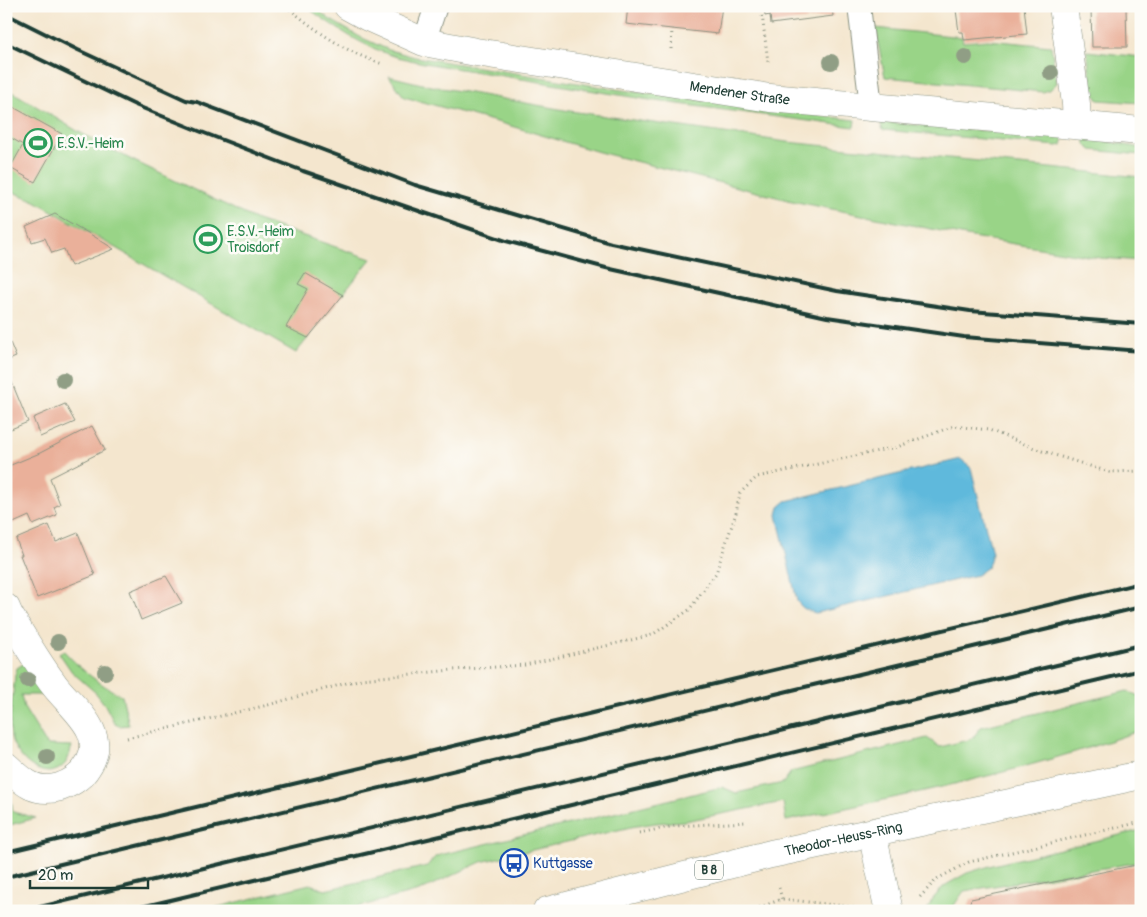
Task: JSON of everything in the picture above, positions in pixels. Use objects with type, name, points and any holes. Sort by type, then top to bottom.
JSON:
[{"type":"street","name":"Mendener Straße","points":[[348,6],[424,42],[476,52],[770,98],[1141,131]]},
{"type":"street","points":[[1063,6],[1077,124]]},
{"type":"street","points":[[6,766],[21,780],[33,787],[45,790],[76,779],[83,773],[93,756],[94,745],[91,731],[81,714],[56,687],[7,620]]},
{"type":"street","name":"Theodor-Heuss-Ring","points":[[547,911],[762,857],[1141,775]]},
{"type":"street","points":[[872,833],[889,907]]},
{"type":"lane","points":[[424,42],[436,6]]},
{"type":"lane","points":[[859,6],[871,106]]},
{"type":"path","points":[[761,6],[769,70]]},
{"type":"path","points":[[671,58],[672,29]]},
{"type":"path","points":[[94,745],[268,705],[361,679],[526,665],[652,635],[689,610],[716,573],[736,512],[740,492],[757,476],[897,446],[954,426],[988,430],[1042,451],[1109,472],[1141,472]]},
{"type":"path","points":[[750,911],[782,899],[858,908],[889,907],[918,899],[937,879],[969,862],[1141,822]]},
{"type":"green space","points":[[305,6],[313,6],[329,19],[360,37],[389,50],[415,57],[621,90],[855,120],[854,127],[656,101],[424,63],[397,57],[372,48],[338,29]]},
{"type":"green space","points":[[875,28],[962,37],[963,42],[988,40],[1051,46],[1057,83],[1051,89],[1043,92],[885,77]]},
{"type":"green space","points":[[1087,51],[1141,57],[1141,103],[1098,100],[1092,89]]},
{"type":"green space","points":[[389,76],[426,85],[570,111],[787,142],[1141,177],[1141,261],[1100,258],[966,236],[792,201],[599,152],[404,97]]},
{"type":"green space","name":"E.S.V.-Heim Troisdorf","points":[[6,88],[79,132],[130,159],[257,220],[371,259],[296,353],[35,201],[6,189]]},
{"type":"green space","points":[[882,122],[1022,134],[1047,132],[1065,134],[1062,145],[1057,146],[883,130]]},
{"type":"green space","points":[[1085,137],[1141,148],[1141,155],[1091,150],[1085,144]]},
{"type":"green space","points":[[64,651],[91,676],[122,696],[129,725],[119,726],[115,724],[96,693],[72,672],[59,653]]},
{"type":"green space","points":[[23,664],[26,665],[52,695],[21,695],[24,708],[47,745],[72,746],[65,764],[57,770],[49,772],[32,766],[18,753],[11,737],[15,675],[17,668]]},
{"type":"green space","points":[[1127,691],[1141,697],[1141,730],[1054,758],[965,782],[786,821],[783,802],[685,821],[631,827],[481,862],[419,891],[342,911],[202,911],[310,884],[325,890],[427,866],[436,856],[722,787],[736,793],[783,783],[791,772],[927,738],[940,747],[972,739],[981,727]]},
{"type":"green space","points":[[6,790],[11,799],[13,812],[36,818],[6,826]]},
{"type":"green space","points":[[1141,830],[1141,862],[964,891],[950,911],[927,911],[932,900],[944,886],[967,873],[993,865]]},
{"type":"water","points":[[961,459],[971,468],[992,553],[988,567],[977,575],[816,613],[805,609],[799,604],[777,515],[779,507],[786,501]]},
{"type":"building","points":[[628,6],[722,6],[718,34],[626,24]]},
{"type":"building","points":[[764,6],[832,6],[833,16],[771,24],[770,15],[765,16]]},
{"type":"building","points":[[960,6],[1024,6],[1027,34],[964,40],[963,32],[959,32],[956,10],[961,9]]},
{"type":"building","points":[[1126,8],[1127,47],[1092,47],[1091,9]]},
{"type":"building","name":"E.S.V.-Heim","points":[[6,103],[62,134],[35,182],[10,168],[23,145],[6,135]]},
{"type":"building","points":[[55,214],[114,249],[71,266],[64,249],[52,253],[45,238],[32,242],[26,227]]},
{"type":"building","points":[[305,273],[343,295],[308,338],[286,327],[308,289],[298,284]]},
{"type":"building","points":[[6,333],[16,357],[6,361]]},
{"type":"building","points":[[6,368],[28,422],[6,431]]},
{"type":"building","points":[[65,404],[75,422],[40,437],[33,418]]},
{"type":"building","points":[[92,426],[105,450],[50,478],[60,504],[54,507],[57,515],[33,525],[29,516],[9,525],[6,518],[6,467],[40,453]]},
{"type":"building","points":[[49,525],[56,542],[78,533],[95,575],[37,598],[20,555],[22,555],[16,539]]},
{"type":"building","points":[[166,576],[182,603],[141,620],[130,591]]},
{"type":"building","points":[[1141,864],[1141,911],[967,911],[971,899]]},
{"type":"railway","points":[[6,14],[186,100],[197,102],[415,185],[611,243],[837,291],[970,311],[1141,324]]},
{"type":"railway","points":[[6,43],[135,105],[199,131],[303,171],[506,241],[606,268],[827,317],[964,337],[1141,351]]},
{"type":"railway","points":[[6,852],[1141,583]]},
{"type":"railway","points":[[6,877],[1141,607]]},
{"type":"railway","points":[[23,911],[1141,645]]},
{"type":"railway","points":[[124,911],[1141,670]]},
{"type":"place","name":"E.S.V.-Heim","points":[[38,143]]},
{"type":"place","name":"E.S.V.-Heim Troisdorf","points":[[208,239]]},
{"type":"place","name":"Kuttgasse","points":[[514,863]]}]
